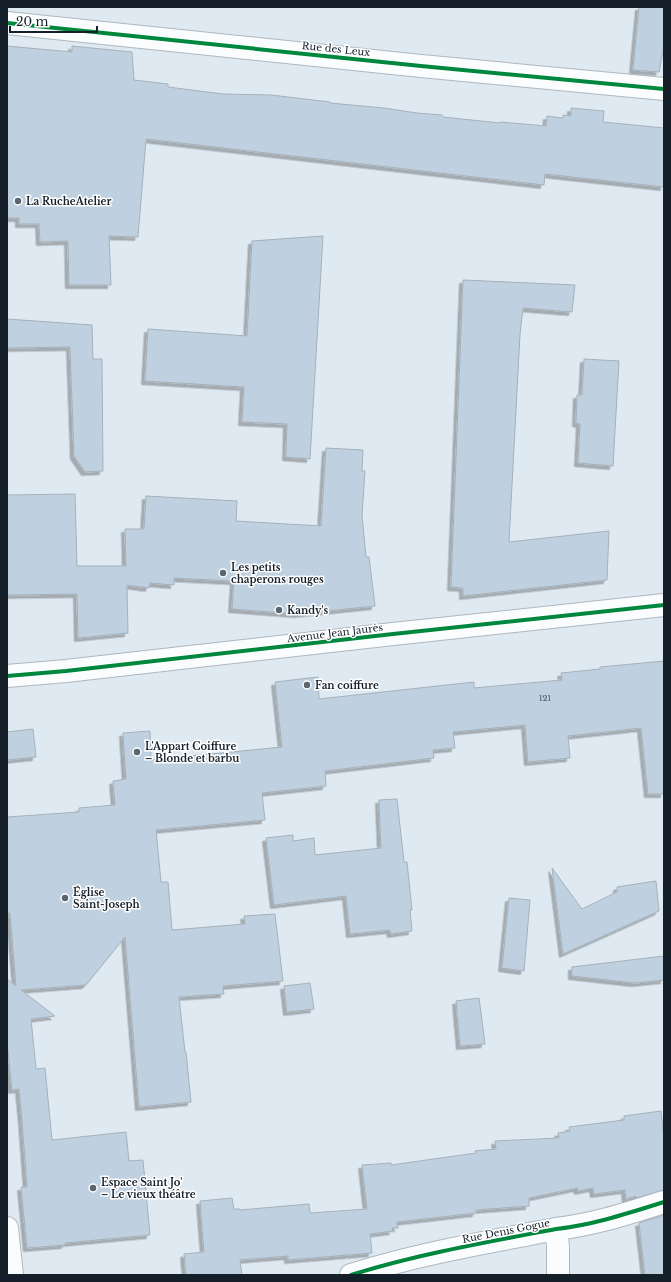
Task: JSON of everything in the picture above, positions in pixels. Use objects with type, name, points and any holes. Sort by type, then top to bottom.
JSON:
[{"type":"street","name":"Rue des Leux","points":[[7,23],[428,67],[664,89]]},
{"type":"street","name":"Avenue Jean Jaurès","points":[[7,676],[66,671],[664,605]]},
{"type":"street","name":"Rue Denis Gogue","points":[[351,1275],[375,1267],[430,1254],[556,1229],[574,1227],[623,1215],[664,1202]]},
{"type":"street","points":[[7,1228],[12,1275]]},
{"type":"street","points":[[556,1229],[558,1247],[558,1275]]},
{"type":"building","points":[[639,7],[664,7],[664,46],[659,72],[633,70]]},
{"type":"building","points":[[7,46],[72,52],[72,46],[132,52],[134,80],[168,84],[168,87],[223,94],[271,95],[442,115],[443,117],[546,126],[547,116],[563,118],[563,115],[571,116],[571,108],[604,111],[603,122],[664,128],[664,187],[545,174],[544,185],[146,139],[138,237],[109,236],[111,285],[69,285],[68,241],[40,242],[39,224],[19,224],[19,218],[7,218]]},
{"type":"building","points":[[323,236],[310,459],[286,457],[287,424],[242,422],[244,387],[145,381],[148,329],[247,336],[252,241]]},
{"type":"building","points":[[463,280],[575,285],[572,312],[523,308],[520,334],[509,542],[609,531],[607,580],[463,596],[463,588],[451,587]]},
{"type":"building","points":[[7,319],[92,325],[93,359],[102,359],[103,471],[85,472],[74,456],[70,347],[7,348]]},
{"type":"building","points":[[584,359],[619,361],[613,466],[578,463],[580,424],[576,423],[577,395],[582,395]]},
{"type":"building","points":[[326,448],[363,450],[362,471],[365,471],[362,515],[366,557],[369,557],[375,606],[298,614],[232,609],[234,581],[174,578],[174,585],[150,583],[149,588],[127,585],[128,633],[78,638],[77,594],[7,595],[7,495],[75,494],[77,566],[126,566],[125,529],[144,529],[146,496],[237,501],[236,521],[321,526]]},
{"type":"building","points":[[664,661],[664,794],[648,794],[641,728],[568,736],[570,758],[528,762],[525,725],[453,732],[455,748],[433,750],[434,758],[325,771],[326,786],[262,793],[265,820],[156,830],[161,882],[168,882],[172,930],[245,924],[244,916],[275,914],[283,981],[223,986],[224,994],[179,997],[191,1102],[139,1107],[125,937],[86,985],[21,990],[55,1016],[31,1019],[36,1069],[45,1068],[52,1140],[126,1132],[129,1161],[143,1160],[150,1235],[27,1248],[21,1187],[27,1187],[22,1120],[19,1089],[12,1090],[7,1041],[7,979],[16,986],[10,913],[7,913],[7,817],[79,812],[79,808],[115,805],[113,781],[126,779],[123,733],[150,731],[151,760],[282,747],[275,682],[318,677],[319,699],[474,682],[474,688],[562,680],[561,673],[600,669],[600,667]]},
{"type":"building","points":[[33,729],[36,757],[7,760],[7,732]]},
{"type":"building","points":[[397,799],[404,862],[407,862],[412,910],[410,910],[412,931],[391,934],[390,930],[350,934],[346,896],[274,905],[266,838],[293,835],[293,841],[314,838],[315,855],[381,848],[379,800]]},
{"type":"building","points":[[552,868],[582,909],[617,892],[617,887],[656,881],[659,911],[563,954]]},
{"type":"building","points":[[509,898],[530,900],[524,971],[502,968]]},
{"type":"building","points":[[664,956],[664,980],[635,983],[572,976],[572,967]]},
{"type":"building","points":[[310,983],[314,1009],[287,1012],[284,986]]},
{"type":"building","points":[[479,998],[485,1044],[460,1046],[456,1001]]},
{"type":"building","points":[[661,1111],[664,1138],[664,1190],[636,1198],[636,1196],[626,1199],[625,1190],[594,1194],[593,1188],[578,1191],[577,1188],[529,1198],[529,1206],[476,1210],[476,1213],[397,1222],[398,1228],[392,1228],[393,1231],[370,1234],[372,1253],[288,1260],[288,1256],[240,1260],[242,1275],[186,1275],[184,1254],[204,1252],[200,1201],[232,1198],[234,1209],[240,1210],[309,1204],[310,1213],[367,1209],[362,1165],[391,1163],[391,1165],[476,1153],[475,1151],[496,1149],[495,1141],[559,1138],[558,1133],[570,1131],[569,1127],[624,1120],[624,1116]]},
{"type":"building","points":[[664,1215],[664,1275],[645,1275],[639,1223]]},
{"type":"cycle path","points":[[7,23],[421,66],[664,89]]},
{"type":"cycle path","points":[[7,676],[66,671],[664,605]]},
{"type":"cycle path","points":[[351,1275],[453,1249],[597,1222],[664,1202]]},
{"type":"place","name":"La RucheAtelier","points":[[18,201]]},
{"type":"place","name":"Les petits chaperons rouges","points":[[223,573]]},
{"type":"place","name":"Kandy's","points":[[279,610]]},
{"type":"place","name":"Fan coiffure","points":[[307,685]]},
{"type":"place","name":"L'Appart Coiffure – Blonde et barbu","points":[[137,752]]},
{"type":"place","name":"Église Saint-Joseph","points":[[65,898]]},
{"type":"place","name":"Espace Saint Jo' – Le vieux théâtre","points":[[93,1188]]}]
